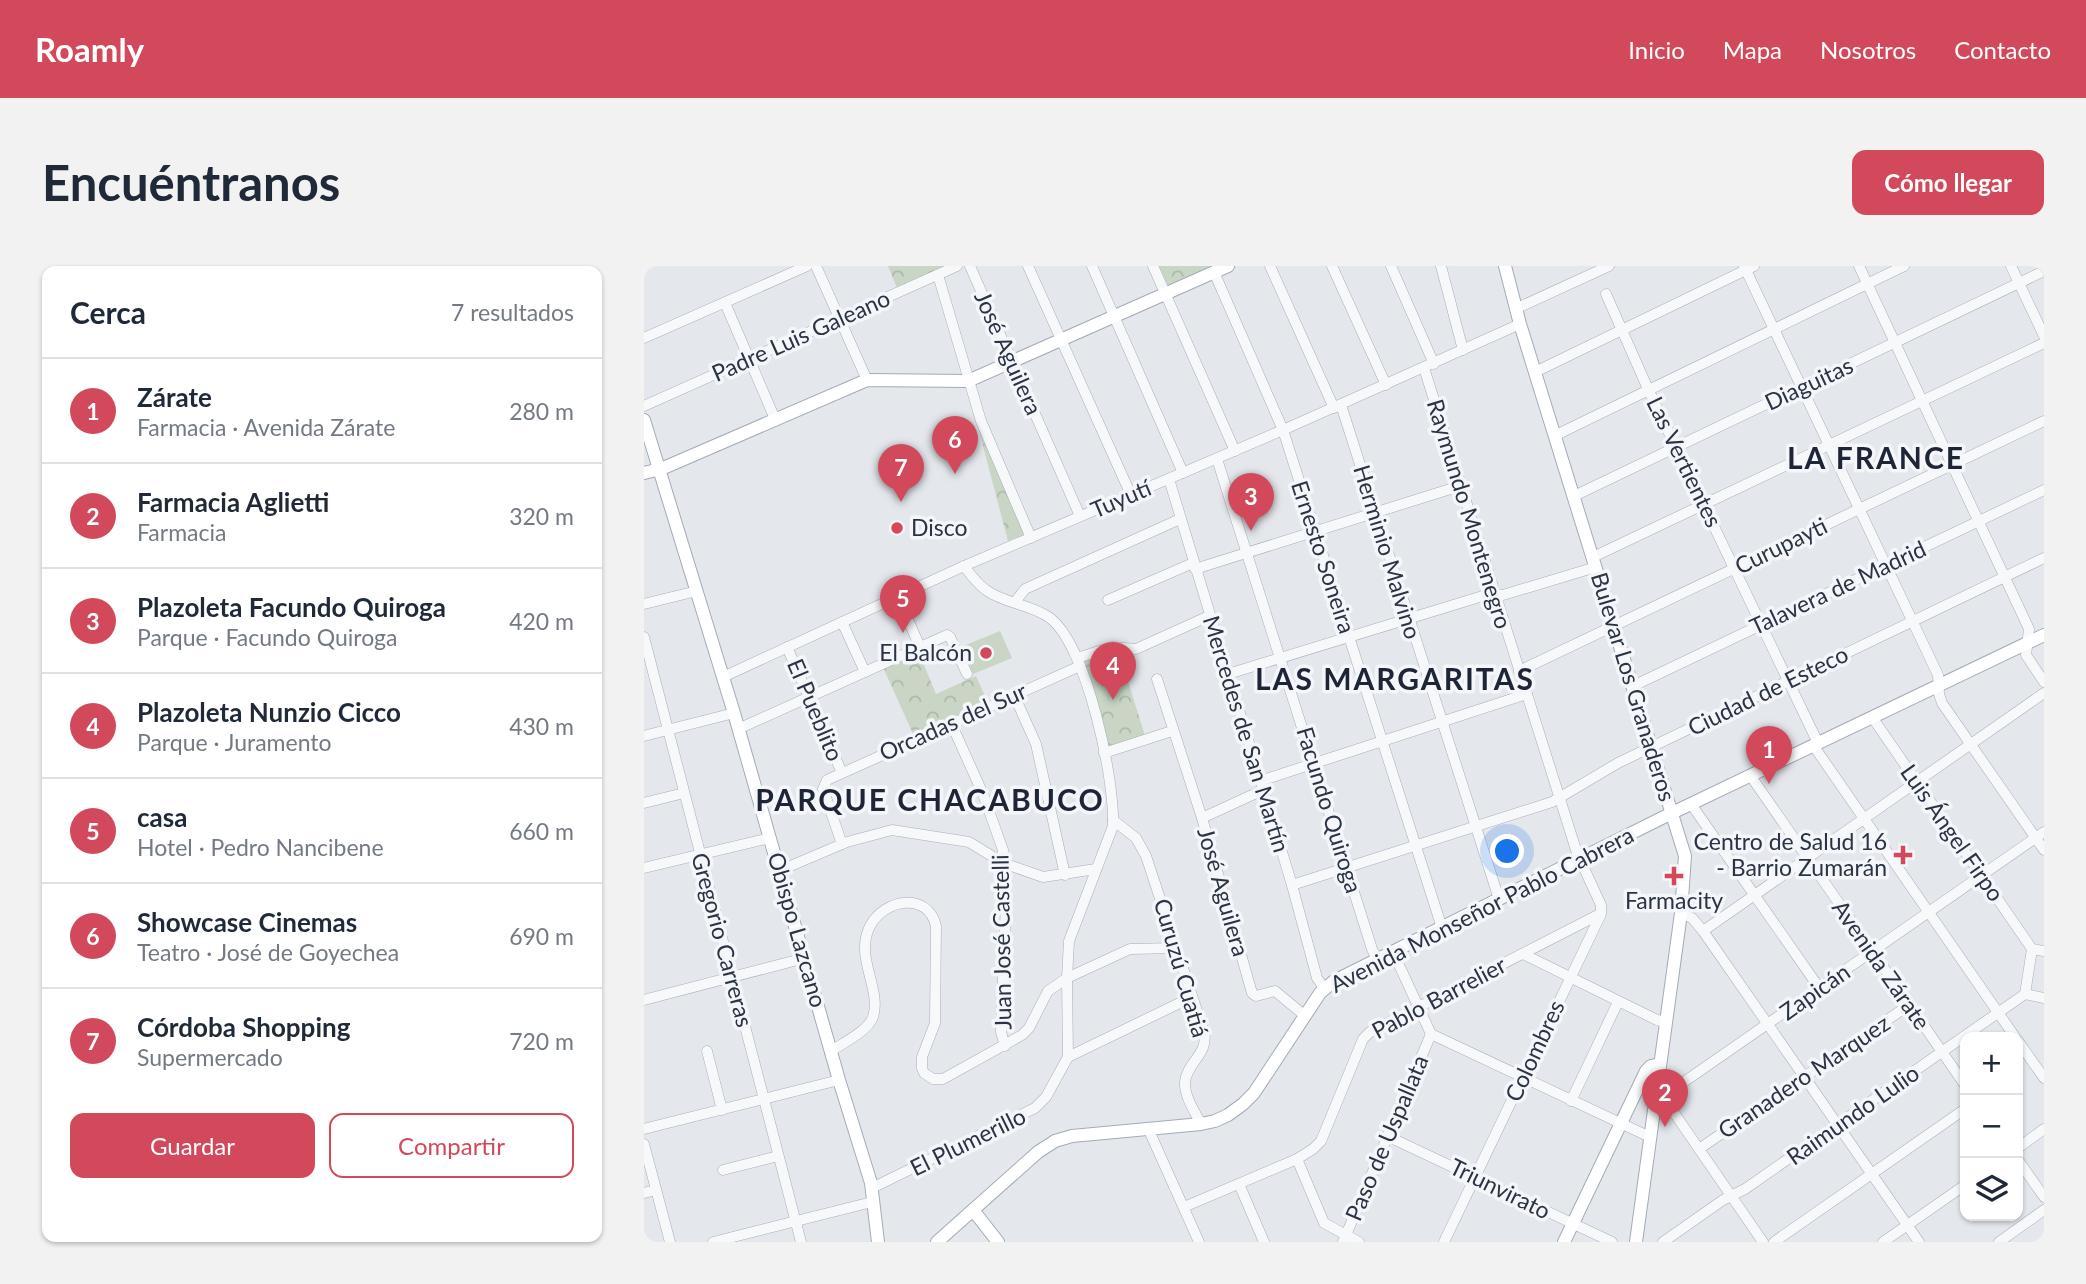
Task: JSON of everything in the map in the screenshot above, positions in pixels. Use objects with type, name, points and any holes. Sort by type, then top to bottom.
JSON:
[{"type":"main road","points":[[644,473],[660,469],[867,380],[968,381],[1228,266]]},
{"type":"main road","name":"Bulevar Los Granaderos","points":[[1505,266],[1515,309],[1685,856],[1681,913],[1660,1064],[1658,1097],[1636,1242]]},
{"type":"main road","name":"Obispo Lazcano","points":[[644,420],[734,713],[872,1188],[878,1242]]},
{"type":"main road","name":"Avenida Monseñor Pablo Cabrera","points":[[937,1242],[1038,1152],[1055,1141],[1081,1134],[1200,1124],[1221,1119],[1235,1111],[1248,1099],[1324,988],[1345,975],[1750,775],[2044,635]]},
{"type":"main road","points":[[1564,1242],[1646,1071],[1651,1066],[1660,1064]]},
{"type":"main road","points":[[973,1210],[998,1242]]},
{"type":"street","points":[[644,338],[807,266]]},
{"type":"street","points":[[816,266],[867,380]]},
{"type":"street","name":"Padre Luis Galeano","points":[[644,406],[957,266]]},
{"type":"street","name":"José Aguilera","points":[[970,266],[1080,516]]},
{"type":"street","points":[[1028,266],[1131,495]]},
{"type":"street","points":[[1092,266],[1183,473]]},
{"type":"street","points":[[1153,266],[1235,451]]},
{"type":"street","name":"Herminio Malvino","points":[[1270,266],[1338,406],[1375,512],[1499,899]]},
{"type":"street","points":[[1332,266],[1386,385]]},
{"type":"street","name":"Raymundo Montenegro","points":[[1391,266],[1429,366],[1460,486],[1580,859]]},
{"type":"street","points":[[1441,266],[1463,350]]},
{"type":"street","points":[[1515,309],[1609,266]]},
{"type":"street","points":[[1859,266],[2029,629],[2026,655],[2044,682]]},
{"type":"street","points":[[1554,436],[1648,388],[1904,266]]},
{"type":"street","points":[[2011,266],[2044,336]]},
{"type":"street","points":[[1535,372],[1748,267],[1774,328],[1938,675],[1942,703],[2040,835],[2044,849]]},
{"type":"street","name":"Diaguitas","points":[[1574,496],[2044,271]]},
{"type":"street","name":"Ernesto Soneira","points":[[1213,272],[1283,430],[1442,928]]},
{"type":"street","points":[[938,275],[981,421],[1031,538]]},
{"type":"street","name":"Las Vertientes","points":[[1606,294],[1815,744],[1863,819],[2011,1032]]},
{"type":"street","points":[[725,303],[775,419]]},
{"type":"street","name":"Tuyutí","points":[[723,677],[964,566],[1217,459],[1520,324]]},
{"type":"street","points":[[1228,674],[1408,618],[1494,594],[1503,595],[1594,562],[1705,504],[2044,343]]},
{"type":"street","name":"Curupayti","points":[[1519,671],[2044,421]]},
{"type":"street","name":"Facundo Quiroga","points":[[1217,459],[1377,960]]},
{"type":"street","name":"Mercedes de San Martín","points":[[1169,479],[1292,885],[1317,978],[1324,988]]},
{"type":"street","points":[[1108,600],[1194,566],[1460,486]]},
{"type":"street","name":"Talavera de Madrid","points":[[1633,685],[2044,490]]},
{"type":"street","points":[[1015,602],[1025,589],[1180,519]]},
{"type":"street","name":"Ciudad de Esteco","points":[[1292,885],[1559,798],[1605,770],[2044,558]]},
{"type":"street","points":[[964,566],[987,592],[1043,613],[1058,625],[1072,644],[1098,723],[1113,820],[1108,842],[1071,934],[1067,978],[1068,1057],[1192,997]]},
{"type":"street","points":[[644,604],[697,590]]},
{"type":"street","points":[[898,597],[920,647]]},
{"type":"street","name":"Orcadas del Sur","points":[[827,780],[1112,647],[1136,649],[1209,616]]},
{"type":"street","points":[[842,622],[865,672]]},
{"type":"street","points":[[738,729],[947,635],[967,674]]},
{"type":"street","name":"Gregorio Carreras","points":[[644,637],[648,670],[668,729],[801,1242]]},
{"type":"street","name":"El Pueblito","points":[[788,648],[842,773]]},
{"type":"street","name":"José Aguilera","points":[[1157,679],[1202,818],[1252,993],[1256,996],[1278,992],[1304,1015]]},
{"type":"street","points":[[1703,931],[2044,693]]},
{"type":"street","points":[[1202,818],[1261,785],[1314,764],[1527,694]]},
{"type":"street","points":[[1014,695],[1036,744],[1065,875]]},
{"type":"street","points":[[644,736],[734,713]]},
{"type":"street","name":"Luis Ángel Firpo","points":[[1872,717],[2032,949]]},
{"type":"street","name":"Juan José Castelli","points":[[951,723],[988,807],[1003,850],[1001,874],[1006,900],[1001,1032],[1005,1046]]},
{"type":"street","points":[[1104,753],[1172,731]]},
{"type":"street","name":"Avenida Zárate","points":[[1750,775],[1960,1079]]},
{"type":"street","name":"El Pueblito","points":[[827,780],[823,789],[842,844]]},
{"type":"street","points":[[644,803],[684,793]]},
{"type":"street","points":[[1691,804],[1820,989]]},
{"type":"street","name":"Curuzú Cuatiá","points":[[1113,820],[1141,845],[1150,865],[1205,1039],[1201,1054],[1187,1075],[1185,1086],[1200,1124]]},
{"type":"street","points":[[780,870],[842,844],[887,831],[969,842],[1003,863],[1044,877],[1096,869]]},
{"type":"street","name":"Zapicán","points":[[1658,1097],[1820,989],[2040,835]]},
{"type":"street","points":[[644,868],[770,838]]},
{"type":"street","points":[[1580,859],[1600,900],[1601,914]]},
{"type":"street","points":[[831,1051],[866,1026],[872,1018],[874,1000],[865,956],[868,931],[883,912],[906,902],[928,910],[935,919],[937,932],[935,1023],[922,1056],[924,1073],[933,1079],[943,1079],[1025,1033],[1048,991],[1067,978],[1130,949],[1177,948]]},
{"type":"street","points":[[1681,913],[1692,918],[1703,931],[1919,1242]]},
{"type":"street","name":"Pablo Barrelier","points":[[1184,1207],[1297,1159],[1313,1149],[1321,1140],[1366,1035],[1601,914]]},
{"type":"street","name":"Colombres","points":[[1444,1242],[1601,914]]},
{"type":"street","points":[[2044,951],[2032,949],[2025,994],[2044,998]]},
{"type":"street","points":[[1393,952],[1431,1034],[1650,1138]]},
{"type":"street","points":[[1523,954],[1569,979],[1666,1022]]},
{"type":"street","points":[[644,1000],[805,958]]},
{"type":"street","name":"Raimundo Lulio","points":[[1663,1242],[1838,1126],[2025,994]]},
{"type":"street","points":[[1571,1101],[1618,1002]]},
{"type":"street","name":"Granadero Marquez","points":[[1699,1149],[1909,1005]]},
{"type":"street","name":"Paso de Uspallata","points":[[1344,1239],[1431,1034]]},
{"type":"street","name":"Las Vertientes","points":[[2023,1049],[2044,1078]]},
{"type":"street","points":[[707,1051],[722,1110]]},
{"type":"street","name":"El Plumerillo","points":[[872,1188],[1035,1108],[1046,1097],[1068,1057]]},
{"type":"street","points":[[644,1129],[839,1080]]},
{"type":"street","points":[[1658,1097],[1699,1149],[1763,1242]]},
{"type":"street","points":[[1774,1242],[1960,1113]]},
{"type":"street","points":[[1150,1128],[1199,1242]]},
{"type":"street","points":[[2023,1144],[2044,1129]]},
{"type":"street","name":"Triunvirato","points":[[1387,1136],[1612,1242]]},
{"type":"street","points":[[644,1144],[670,1242]]},
{"type":"street","points":[[723,1170],[778,1156]]},
{"type":"street","points":[[1297,1159],[1324,1223],[1344,1239],[1359,1242]]},
{"type":"street","points":[[2023,1167],[2044,1197]]},
{"type":"street","points":[[1239,1184],[1264,1242]]},
{"type":"street","points":[[1883,1242],[1960,1189]]},
{"type":"street","points":[[644,1193],[656,1190]]},
{"type":"street","points":[[713,1242],[872,1202]]},
{"type":"street","points":[[1999,1242],[2044,1210]]},
{"type":"green space","points":[[888,266],[949,266],[897,288]]},
{"type":"green space","points":[[1159,266],[1222,266],[1170,290]]},
{"type":"green space","points":[[979,431],[1026,533],[1008,541]]},
{"type":"green space","name":"El Balcón","points":[[1000,631],[1012,658],[973,674],[961,647]]},
{"type":"green space","points":[[917,648],[936,694],[976,676],[988,703],[914,736],[882,665]]},
{"type":"green space","points":[[1113,653],[1121,659],[1146,739],[1107,750],[1082,660]]},
{"type":"place","name":"Showcase Cinemas","points":[[955,474]]},
{"type":"place","name":"Córdoba Shopping","points":[[901,502]]},
{"type":"place","name":"Disco","points":[[897,528]]},
{"type":"place","name":"Plazoleta Facundo Quiroga","points":[[1251,531]]},
{"type":"place","name":"casa","points":[[903,633]]},
{"type":"place","name":"El Balcón","points":[[986,653]]},
{"type":"place","name":"Plazoleta Nunzio Cicco","points":[[1113,700]]},
{"type":"place","name":"Zárate","points":[[1769,784]]},
{"type":"place","name":"Centro de Salud 16 - Barrio Zumarán","points":[[1903,855]]},
{"type":"place","name":"Farmacity","points":[[1674,876]]},
{"type":"place","name":"Farmacia Aglietti","points":[[1665,1127]]},
{"type":"district","name":"LA FRANCE","points":[[1876,459]]},
{"type":"district","name":"LAS MARGARITAS","points":[[1395,680]]},
{"type":"district","name":"PARQUE CHACABUCO","points":[[930,801]]}]
